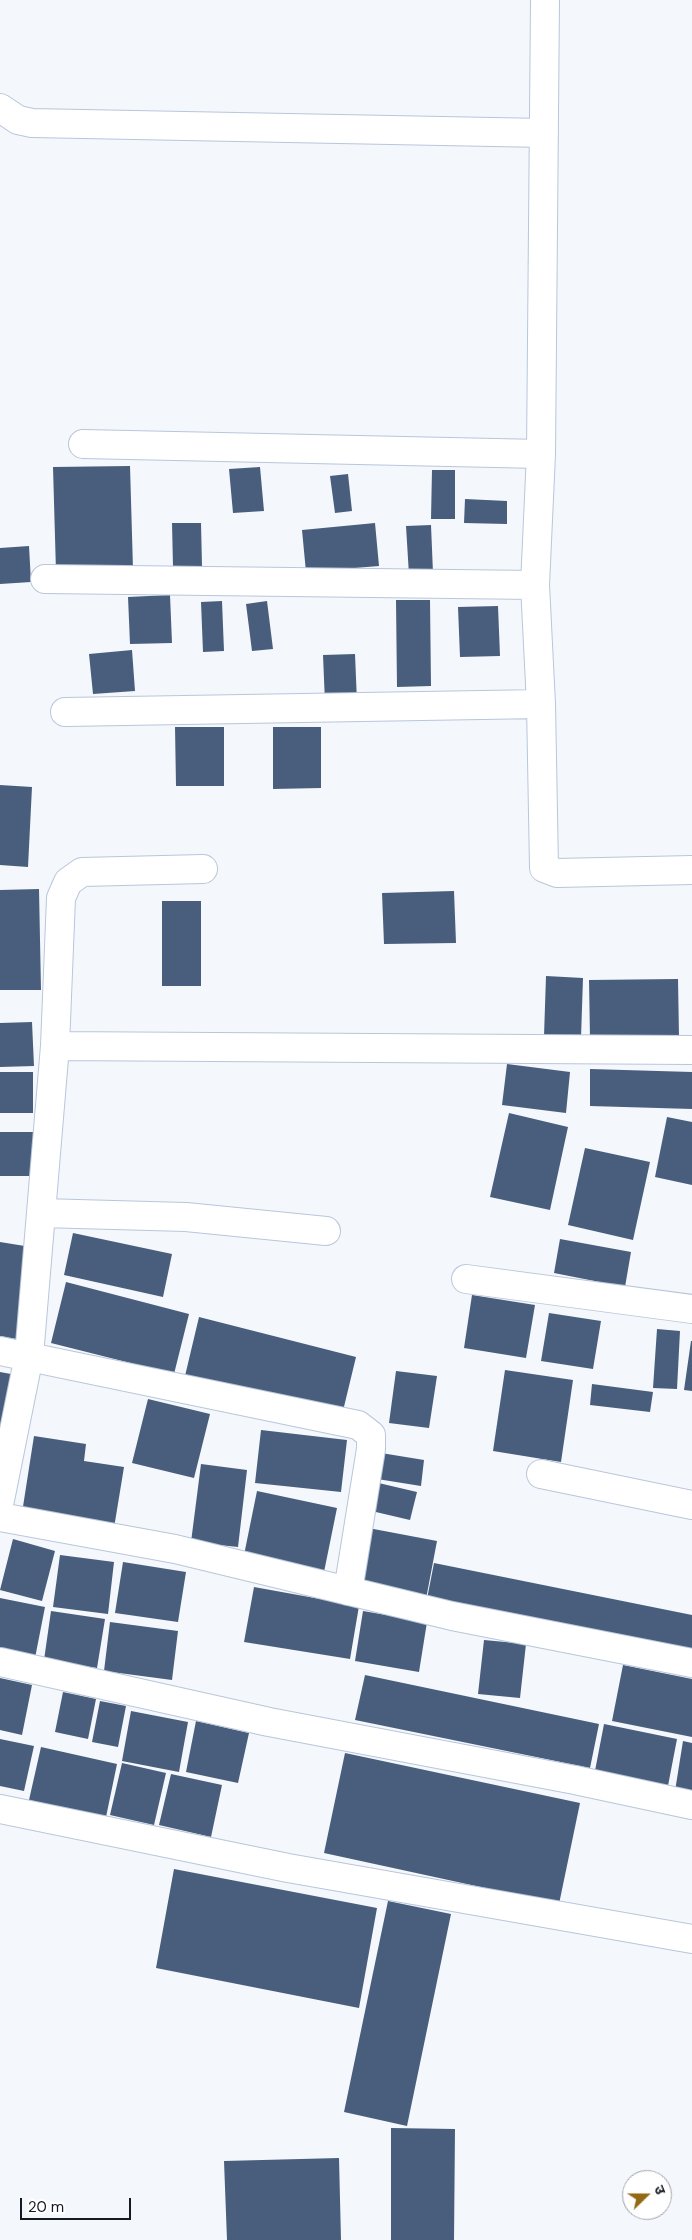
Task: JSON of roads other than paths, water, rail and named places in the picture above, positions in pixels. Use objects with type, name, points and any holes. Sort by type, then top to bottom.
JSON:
[{"type":"street","points":[[545,0],[540,454],[535,584],[544,868],[557,873],[692,870]]},
{"type":"street","points":[[0,108],[18,120],[32,123],[544,133]]},
{"type":"street","points":[[84,444],[540,454]]},
{"type":"street","points":[[45,579],[535,584]]},
{"type":"street","points":[[65,712],[540,704]]},
{"type":"street","points":[[0,1500],[29,1356],[55,1046],[61,898],[68,882],[82,872],[203,869]]},
{"type":"street","points":[[55,1046],[692,1050]]},
{"type":"street","points":[[41,1214],[186,1217],[326,1231]]},
{"type":"street","points":[[466,1278],[692,1309]]},
{"type":"street","points":[[0,1351],[358,1425],[371,1434],[371,1449],[348,1591]]},
{"type":"street","points":[[541,1474],[692,1505]]},
{"type":"street","points":[[0,1517],[175,1549],[452,1616],[692,1663]]},
{"type":"street","points":[[0,1662],[269,1722],[575,1780],[692,1805]]},
{"type":"street","points":[[0,1809],[288,1868],[692,1939]]}]
